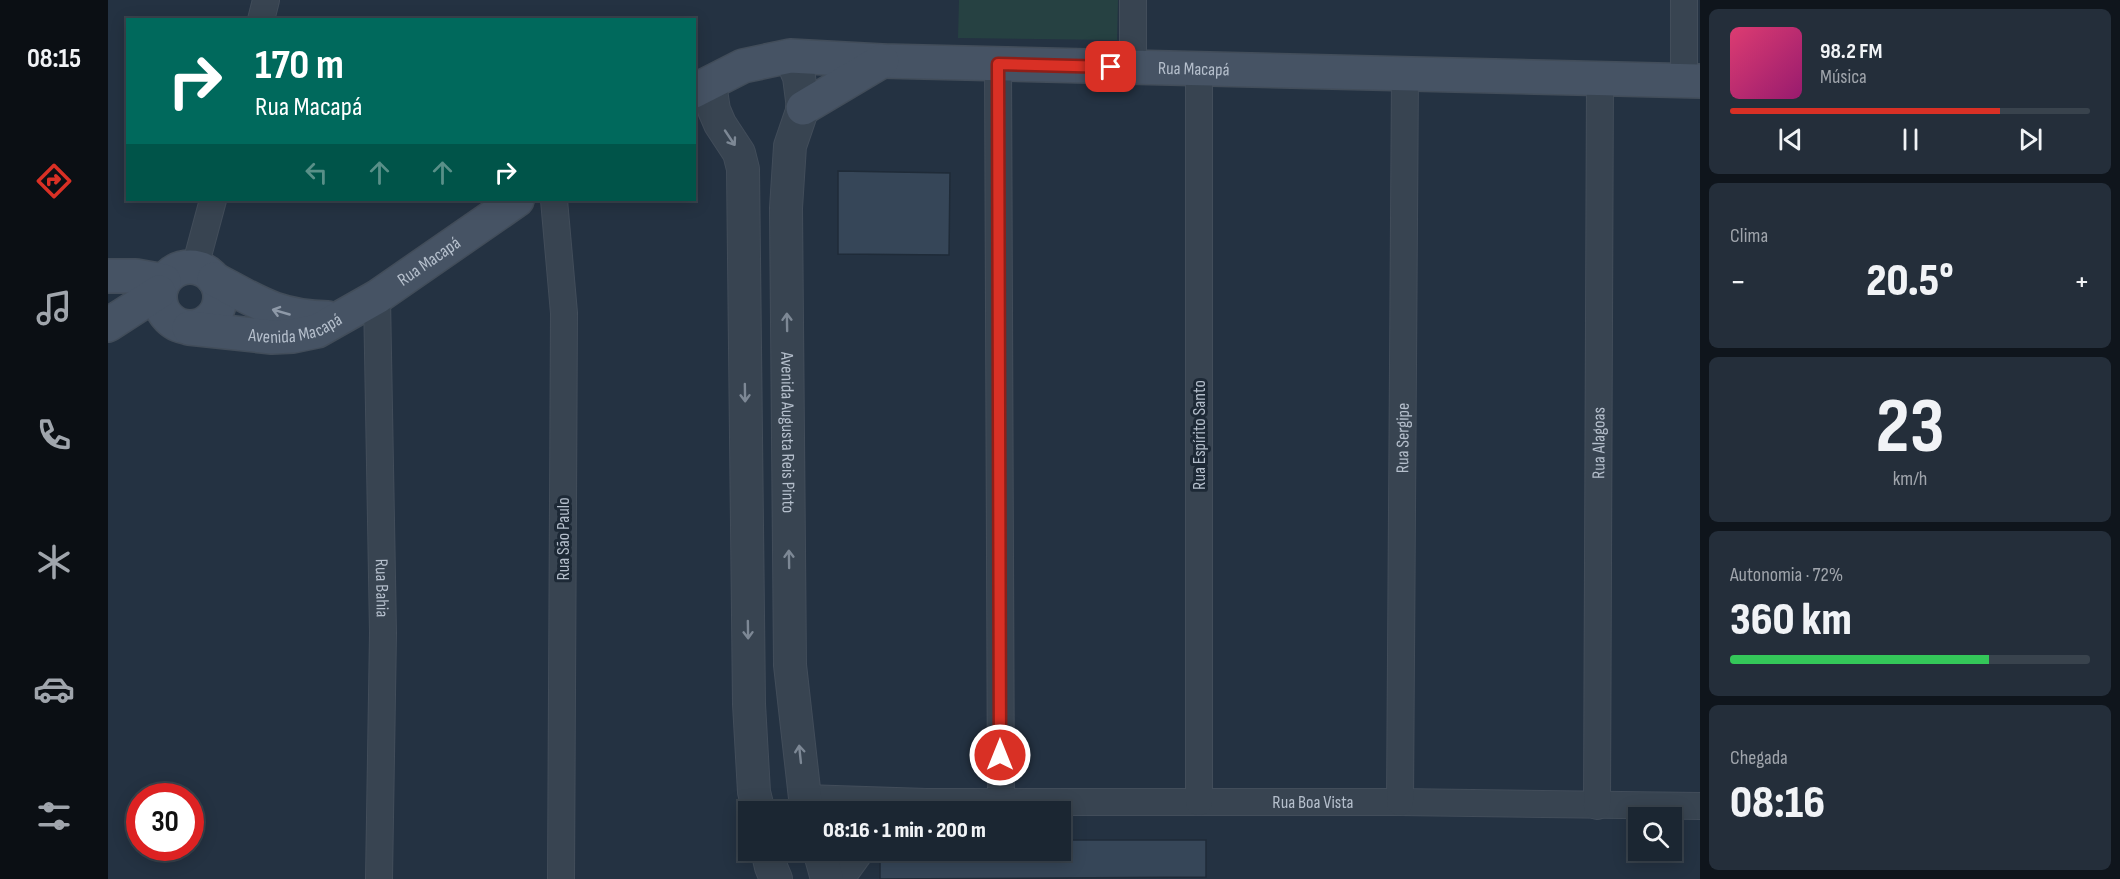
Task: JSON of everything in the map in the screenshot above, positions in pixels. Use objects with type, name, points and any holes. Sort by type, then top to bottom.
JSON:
[{"type":"main road","name":"Rua Macapá","points":[[702,88],[743,66],[790,56],[1133,68],[1692,81]]},
{"type":"main road","points":[[803,108],[882,61]]},
{"type":"main road","name":"Rua Macapá","points":[[339,318],[377,297],[516,201]]},
{"type":"main road","points":[[183,268],[205,273],[219,289],[220,300],[217,311],[210,320],[200,326],[169,304],[172,272],[183,268]]},
{"type":"main road","name":"Avenida Macapá","points":[[205,273],[269,309],[293,316],[339,318]]},
{"type":"main road","name":"Avenida Macapá","points":[[108,276],[136,276],[169,304],[272,337],[317,332],[339,318]]},
{"type":"main road","points":[[108,327],[169,304]]},
{"type":"street","points":[[262,18],[266,0]]},
{"type":"street","points":[[1133,0],[1133,68]]},
{"type":"street","points":[[1684,0],[1692,81]]},
{"type":"street","name":"Avenida Augusta Reis Pinto","points":[[790,56],[799,77],[803,108],[790,146],[786,208],[790,665],[807,801]]},
{"type":"street","points":[[998,64],[1000,801]]},
{"type":"street","name":"Rua Espírito Santo","points":[[1198,802],[1199,69]]},
{"type":"street","name":"Rua Sergipe","points":[[1400,802],[1405,74]]},
{"type":"street","name":"Rua Alagoas","points":[[1597,806],[1600,79]]},
{"type":"street","points":[[702,88],[720,124],[739,153],[743,169],[748,704],[756,801]]},
{"type":"street","points":[[205,273],[213,201]]},
{"type":"street","name":"Rua São Paulo","points":[[554,201],[564,313],[561,879]]},
{"type":"street","name":"Rua Bahia","points":[[377,297],[383,633],[379,879]]},
{"type":"street","name":"Rua Boa Vista","points":[[1071,802],[1400,802],[1700,806]]},
{"type":"street","points":[[770,861],[776,879]]},
{"type":"street","points":[[822,861],[827,879]]},
{"type":"street","points":[[841,879],[854,861]]},
{"type":"green space","points":[[959,0],[1118,0],[1117,40],[958,38]]},
{"type":"building","points":[[838,171],[950,173],[949,255],[838,254]]},
{"type":"building","points":[[1071,840],[1206,840],[1206,877],[880,879],[880,861],[1071,861]]},
{"type":"route","points":[[1000,755],[998,64],[1111,67]]}]
